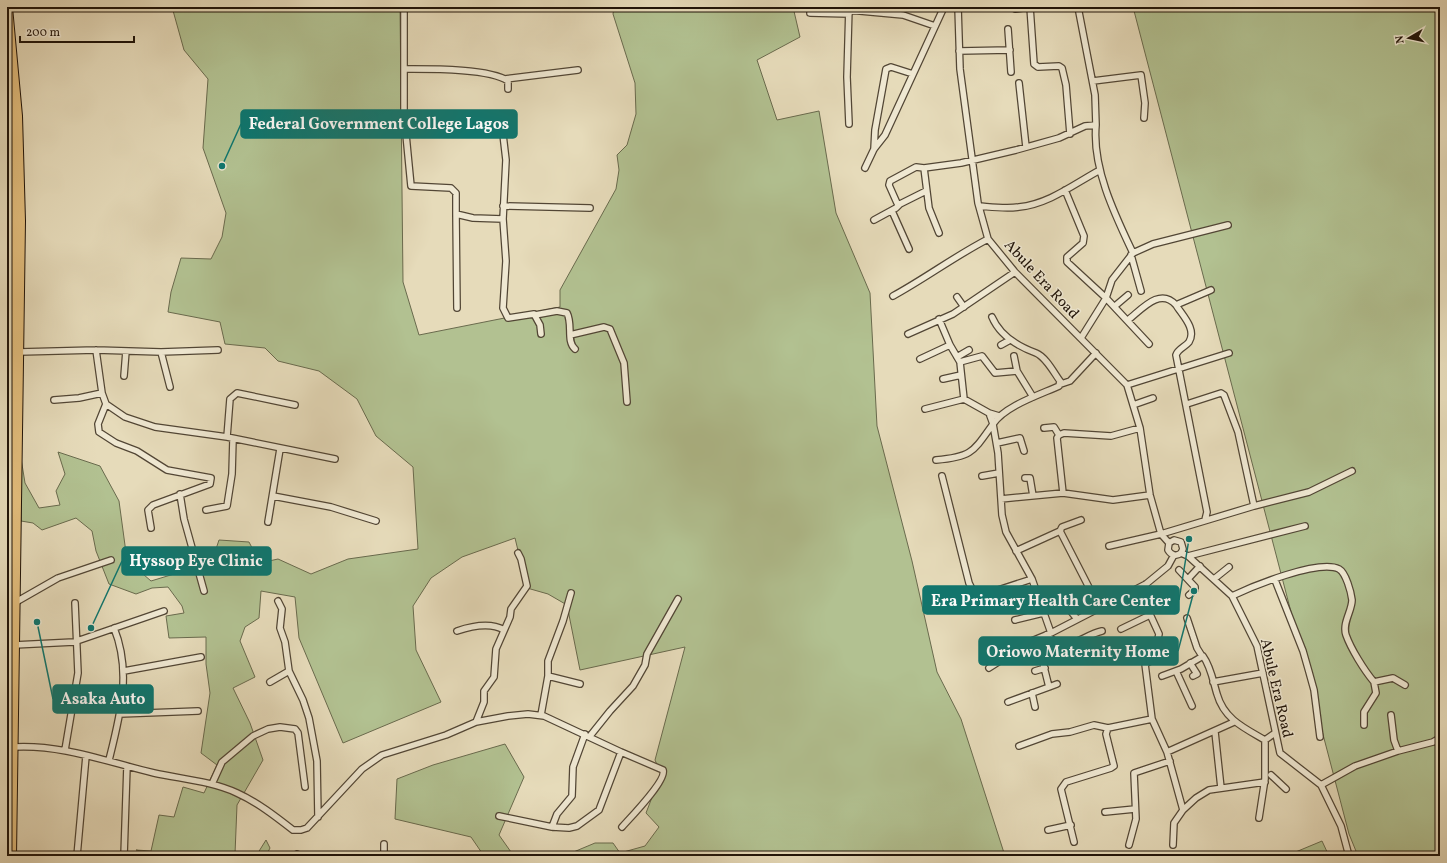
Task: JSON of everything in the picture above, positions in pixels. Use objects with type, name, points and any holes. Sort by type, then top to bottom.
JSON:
[{"type":"highway","points":[[7,726],[10,646],[16,602],[21,221],[19,138],[8,7]]},
{"type":"highway","points":[[7,70],[11,196],[8,589],[13,747],[12,856]]},
{"type":"street","points":[[404,7],[404,114],[411,186],[451,188],[456,193],[457,308]]},
{"type":"street","points":[[865,168],[874,149],[885,135],[944,7]]},
{"type":"street","name":"Abule Era Road","points":[[958,7],[959,51],[979,206],[988,239],[1015,272],[1127,385],[1140,428],[1150,495],[1161,534],[1169,543],[1168,550],[1174,555]]},
{"type":"street","points":[[1012,7],[1015,9],[1030,7],[1034,64],[1038,67],[1059,66],[1062,68],[1066,85],[1070,134]]},
{"type":"street","points":[[1078,7],[1097,106],[1096,142],[1100,170],[1121,229],[1132,254],[1141,291]]},
{"type":"street","points":[[810,13],[849,10],[903,15],[935,26]]},
{"type":"street","points":[[849,10],[847,77],[849,124]]},
{"type":"street","points":[[1008,29],[1011,72]]},
{"type":"street","points":[[959,51],[1010,50]]},
{"type":"street","points":[[874,149],[875,130],[886,69],[891,67],[913,74]]},
{"type":"street","points":[[404,69],[477,72],[505,79],[578,70]]},
{"type":"street","points":[[1093,81],[1139,74],[1141,75],[1145,103],[1144,118]]},
{"type":"street","points":[[505,79],[508,81],[508,89]]},
{"type":"street","points":[[1019,83],[1026,147]]},
{"type":"street","points":[[900,204],[897,203],[889,183],[916,167],[924,168],[961,163],[1026,147],[1070,134],[1085,126],[1096,125]]},
{"type":"street","points":[[502,126],[506,160],[503,206],[506,261],[503,308],[508,318],[534,314],[535,316],[556,311],[564,312],[570,320],[570,335],[572,346],[575,349]]},
{"type":"street","points":[[924,168],[929,208],[940,233]]},
{"type":"street","points":[[979,206],[1008,208],[1030,206],[1046,200],[1100,170]]},
{"type":"street","points":[[1065,190],[1084,236],[1083,243],[1067,257],[1067,262],[1115,306],[1149,344]]},
{"type":"street","points":[[874,220],[892,211],[900,204],[926,191]]},
{"type":"street","points":[[503,206],[590,208]]},
{"type":"street","points":[[892,211],[909,250]]},
{"type":"street","points":[[456,214],[473,218],[503,219]]},
{"type":"street","points":[[1081,338],[1106,298],[1112,280],[1132,254],[1153,244],[1228,225]]},
{"type":"street","points":[[893,296],[918,283],[955,257],[988,239]]},
{"type":"street","points":[[908,334],[953,314],[1015,272]]},
{"type":"street","points":[[1176,305],[1211,290]]},
{"type":"street","points":[[1115,306],[1128,295]]},
{"type":"street","points":[[957,297],[964,307]]},
{"type":"street","points":[[1128,320],[1152,300],[1159,298],[1172,300],[1190,326],[1191,335],[1188,342],[1176,354],[1207,512],[1205,520]]},
{"type":"street","points":[[535,316],[540,326],[541,334]]},
{"type":"street","points":[[992,317],[998,329],[1010,340],[1042,358],[1061,384]]},
{"type":"street","points":[[939,319],[950,345],[959,360],[964,399]]},
{"type":"street","points":[[570,335],[604,327],[610,329],[624,364],[627,402]]},
{"type":"street","points":[[1001,345],[1010,340]]},
{"type":"street","points":[[920,359],[950,345]]},
{"type":"street","points":[[96,350],[102,393],[106,404],[125,417],[155,427],[227,437],[335,459]]},
{"type":"street","points":[[19,352],[96,350],[161,352],[218,350]]},
{"type":"street","points":[[959,360],[969,350]]},
{"type":"street","points":[[124,376],[126,351]]},
{"type":"street","points":[[161,352],[170,386]]},
{"type":"street","points":[[936,460],[966,455],[978,445],[999,416],[1033,397],[1070,381],[1096,353]]},
{"type":"street","points":[[1127,385],[1229,353]]},
{"type":"street","points":[[959,360],[982,356],[995,373],[1017,371]]},
{"type":"street","points":[[1014,356],[1017,371],[1033,397]]},
{"type":"street","points":[[944,379],[961,375]]},
{"type":"street","points":[[54,400],[79,398],[102,393]]},
{"type":"street","points":[[227,437],[230,399],[237,393],[295,405]]},
{"type":"street","points":[[1187,404],[1221,393],[1224,395],[1238,432],[1254,506]]},
{"type":"street","points":[[1133,405],[1152,398]]},
{"type":"street","points":[[925,409],[964,399],[989,413],[999,416]]},
{"type":"street","points":[[106,404],[98,424],[99,432],[116,443],[137,451],[167,470],[211,478],[210,484],[153,505],[148,510],[151,528]]},
{"type":"street","points":[[989,413],[997,444],[1002,515],[1006,532],[1032,579],[1048,634],[1053,641],[1066,645],[1076,643],[1092,634],[1102,631]]},
{"type":"street","points":[[1044,428],[1054,427],[1059,435],[1057,438],[1063,493]]},
{"type":"street","points":[[1059,435],[1064,433],[1111,436],[1140,428]]},
{"type":"street","points":[[997,444],[1020,438],[1024,451]]},
{"type":"street","points":[[206,510],[227,506],[232,474],[233,439]]},
{"type":"street","points":[[268,522],[280,449]]},
{"type":"street","points":[[1109,546],[1161,534],[1215,517],[1309,492],[1352,471]]},
{"type":"street","points":[[982,476],[999,473]]},
{"type":"street","points":[[942,476],[969,583],[976,597]]},
{"type":"street","points":[[1025,478],[1030,478],[1033,496]]},
{"type":"street","points":[[1001,499],[1063,493],[1113,500],[1150,495]]},
{"type":"street","points":[[180,494],[184,519],[204,591]]},
{"type":"street","points":[[273,496],[331,507],[376,521]]},
{"type":"street","points":[[1207,512],[1215,517]]},
{"type":"street","points":[[1016,551],[1060,531],[1062,527],[1080,520]]},
{"type":"street","points":[[1188,556],[1305,526]]},
{"type":"street","points":[[1060,531],[1099,607]]},
{"type":"street","name":"Abule Era Road","points":[[1169,543],[1176,540],[1181,542],[1183,549],[1181,553],[1188,556],[1200,566],[1232,596],[1257,646],[1280,753],[1321,785],[1341,826],[1349,856]]},
{"type":"street","points":[[476,722],[484,702],[484,690],[494,677],[496,649],[510,617],[512,605],[523,594],[527,586],[521,558],[518,553]]},
{"type":"street","points":[[989,668],[1000,661],[1012,648],[1048,634],[1146,584],[1168,566],[1174,555],[1181,553]]},
{"type":"street","points":[[16,602],[58,578],[111,560]]},
{"type":"street","points":[[1188,578],[1200,566]]},
{"type":"street","points":[[1232,596],[1265,581],[1275,580],[1321,567],[1331,566],[1341,570],[1346,579],[1352,600],[1346,618],[1345,634],[1367,674],[1374,682],[1376,693],[1364,712],[1364,725]]},
{"type":"street","points":[[1214,579],[1229,567]]},
{"type":"street","points":[[1179,570],[1195,587],[1195,590],[1189,595]]},
{"type":"street","points":[[952,606],[1032,579]]},
{"type":"street","points":[[1275,580],[1303,651],[1311,678],[1320,737]]},
{"type":"street","points":[[1146,584],[1147,594],[1143,599],[1159,634],[1155,653],[1151,661],[1145,664],[1152,719],[1167,752],[1183,810]]},
{"type":"street","points":[[541,715],[548,676],[548,661],[563,622],[571,594]]},
{"type":"street","points":[[552,827],[557,814],[572,796],[573,767],[587,735],[633,686],[645,665],[647,654],[678,599]]},
{"type":"street","points":[[278,601],[282,608],[280,628],[285,642],[289,671],[303,700],[313,738],[317,761],[318,817]]},
{"type":"street","points":[[65,750],[78,673],[75,603]]},
{"type":"street","points":[[1064,604],[1077,619]]},
{"type":"street","points":[[10,646],[77,641],[164,611]]},
{"type":"street","points":[[1015,620],[1043,613]]},
{"type":"street","points":[[1121,629],[1150,615]]},
{"type":"street","points":[[1187,618],[1202,656],[1211,670],[1223,708],[1234,722],[1265,740]]},
{"type":"street","points":[[457,631],[469,627],[481,626],[500,627],[504,630]]},
{"type":"street","points":[[109,760],[120,714],[124,671],[120,642],[114,628]]},
{"type":"street","points":[[1037,639],[1049,687]]},
{"type":"street","points":[[1162,676],[1190,664],[1202,656]]},
{"type":"street","points":[[124,671],[201,657]]},
{"type":"street","points":[[1190,664],[1197,674],[1193,676]]},
{"type":"street","points":[[1035,671],[1045,668]]},
{"type":"street","points":[[270,682],[289,671]]},
{"type":"street","points":[[1176,671],[1192,706]]},
{"type":"street","points":[[1214,682],[1263,673]]},
{"type":"street","points":[[548,676],[580,684]]},
{"type":"street","points":[[1374,682],[1393,678],[1405,685]]},
{"type":"street","points":[[1008,702],[1057,684]]},
{"type":"street","points":[[1032,693],[1035,707]]},
{"type":"street","points":[[120,714],[198,711]]},
{"type":"street","points":[[13,747],[65,750],[109,760],[127,766],[212,784],[237,793],[262,807],[293,830],[299,830],[307,828],[362,769],[382,755],[446,735],[476,722],[508,716],[541,715],[663,770],[664,772],[645,803],[622,827]]},
{"type":"street","points":[[1391,716],[1394,740],[1398,751]]},
{"type":"street","points":[[1019,746],[1052,734],[1070,732],[1094,725],[1108,728],[1152,719]]},
{"type":"street","points":[[1167,752],[1215,732],[1234,722]]},
{"type":"street","points":[[212,784],[222,762],[246,740],[260,731],[280,727],[293,728],[298,731],[305,787]]},
{"type":"street","points":[[1074,842],[1061,789],[1069,779],[1114,766],[1106,734],[1108,728]]},
{"type":"street","points":[[1215,732],[1221,788]]},
{"type":"street","points":[[1265,740],[1275,733]]},
{"type":"street","points":[[1321,785],[1355,766],[1398,751],[1433,742],[1440,738]]},
{"type":"street","points":[[1260,818],[1265,780],[1265,740]]},
{"type":"street","points":[[500,816],[552,827],[570,828],[597,813],[621,752]]},
{"type":"street","points":[[77,856],[86,756]]},
{"type":"street","points":[[1129,845],[1136,819],[1135,772],[1170,761]]},
{"type":"street","points":[[124,856],[127,766]]},
{"type":"street","points":[[1173,845],[1174,823],[1183,810],[1209,790],[1265,780],[1273,774],[1286,790]]},
{"type":"street","points":[[1105,812],[1135,809]]},
{"type":"street","points":[[1048,830],[1071,826]]},
{"type":"street","points":[[384,844],[384,856]]},
{"type":"street","points":[[294,856],[297,854],[301,856]]},
{"type":"green space","points":[[172,7],[400,7],[403,282],[419,335],[560,307],[560,290],[616,189],[619,170],[617,155],[627,145],[636,114],[635,83],[613,14],[614,7],[793,7],[800,37],[757,60],[777,120],[819,111],[836,213],[870,293],[877,426],[912,561],[937,672],[961,719],[1005,856],[564,856],[595,843],[613,843],[620,853],[645,846],[659,827],[646,813],[661,774],[655,760],[685,647],[580,670],[567,605],[548,594],[527,588],[515,538],[462,557],[431,578],[413,606],[416,650],[441,702],[343,743],[299,638],[295,597],[261,591],[259,618],[245,627],[240,641],[255,677],[233,688],[250,723],[263,760],[237,805],[235,854],[238,856],[166,856],[136,850],[151,851],[159,815],[174,817],[183,787],[204,793],[217,765],[201,753],[210,693],[206,664],[206,637],[169,638],[166,616],[184,613],[182,606],[168,587],[152,588],[136,594],[109,584],[96,551],[92,531],[76,518],[42,530],[33,523],[21,521],[20,452],[25,483],[39,508],[60,505],[56,491],[65,474],[58,452],[100,466],[119,501],[127,560],[151,581],[197,567],[213,566],[219,540],[249,542],[260,563],[278,559],[311,574],[348,559],[418,549],[413,467],[376,436],[357,399],[319,371],[278,361],[265,348],[225,344],[220,322],[168,312],[171,292],[181,258],[211,259],[222,237],[226,213],[203,148],[208,79],[184,50]]},
{"type":"green space","points":[[1133,7],[1440,7],[1440,856],[1358,856],[1349,834]]},
{"type":"green space","points":[[505,744],[524,777],[499,835],[511,852],[529,856],[484,856],[471,837],[395,819],[397,779],[433,765]]},
{"type":"green space","points":[[266,840],[270,848],[266,856],[256,856]]},
{"type":"green space","points":[[1322,841],[1329,856],[1286,856]]},
{"type":"place","name":"Federal Government College Lagos","points":[[222,166]]},
{"type":"place","name":"Era Primary Health Care Center","points":[[1189,539]]},
{"type":"place","name":"Oriowo Maternity Home","points":[[1194,591]]},
{"type":"place","name":"Asaka Auto","points":[[37,622]]},
{"type":"place","name":"Hyssop Eye Clinic","points":[[91,628]]}]
